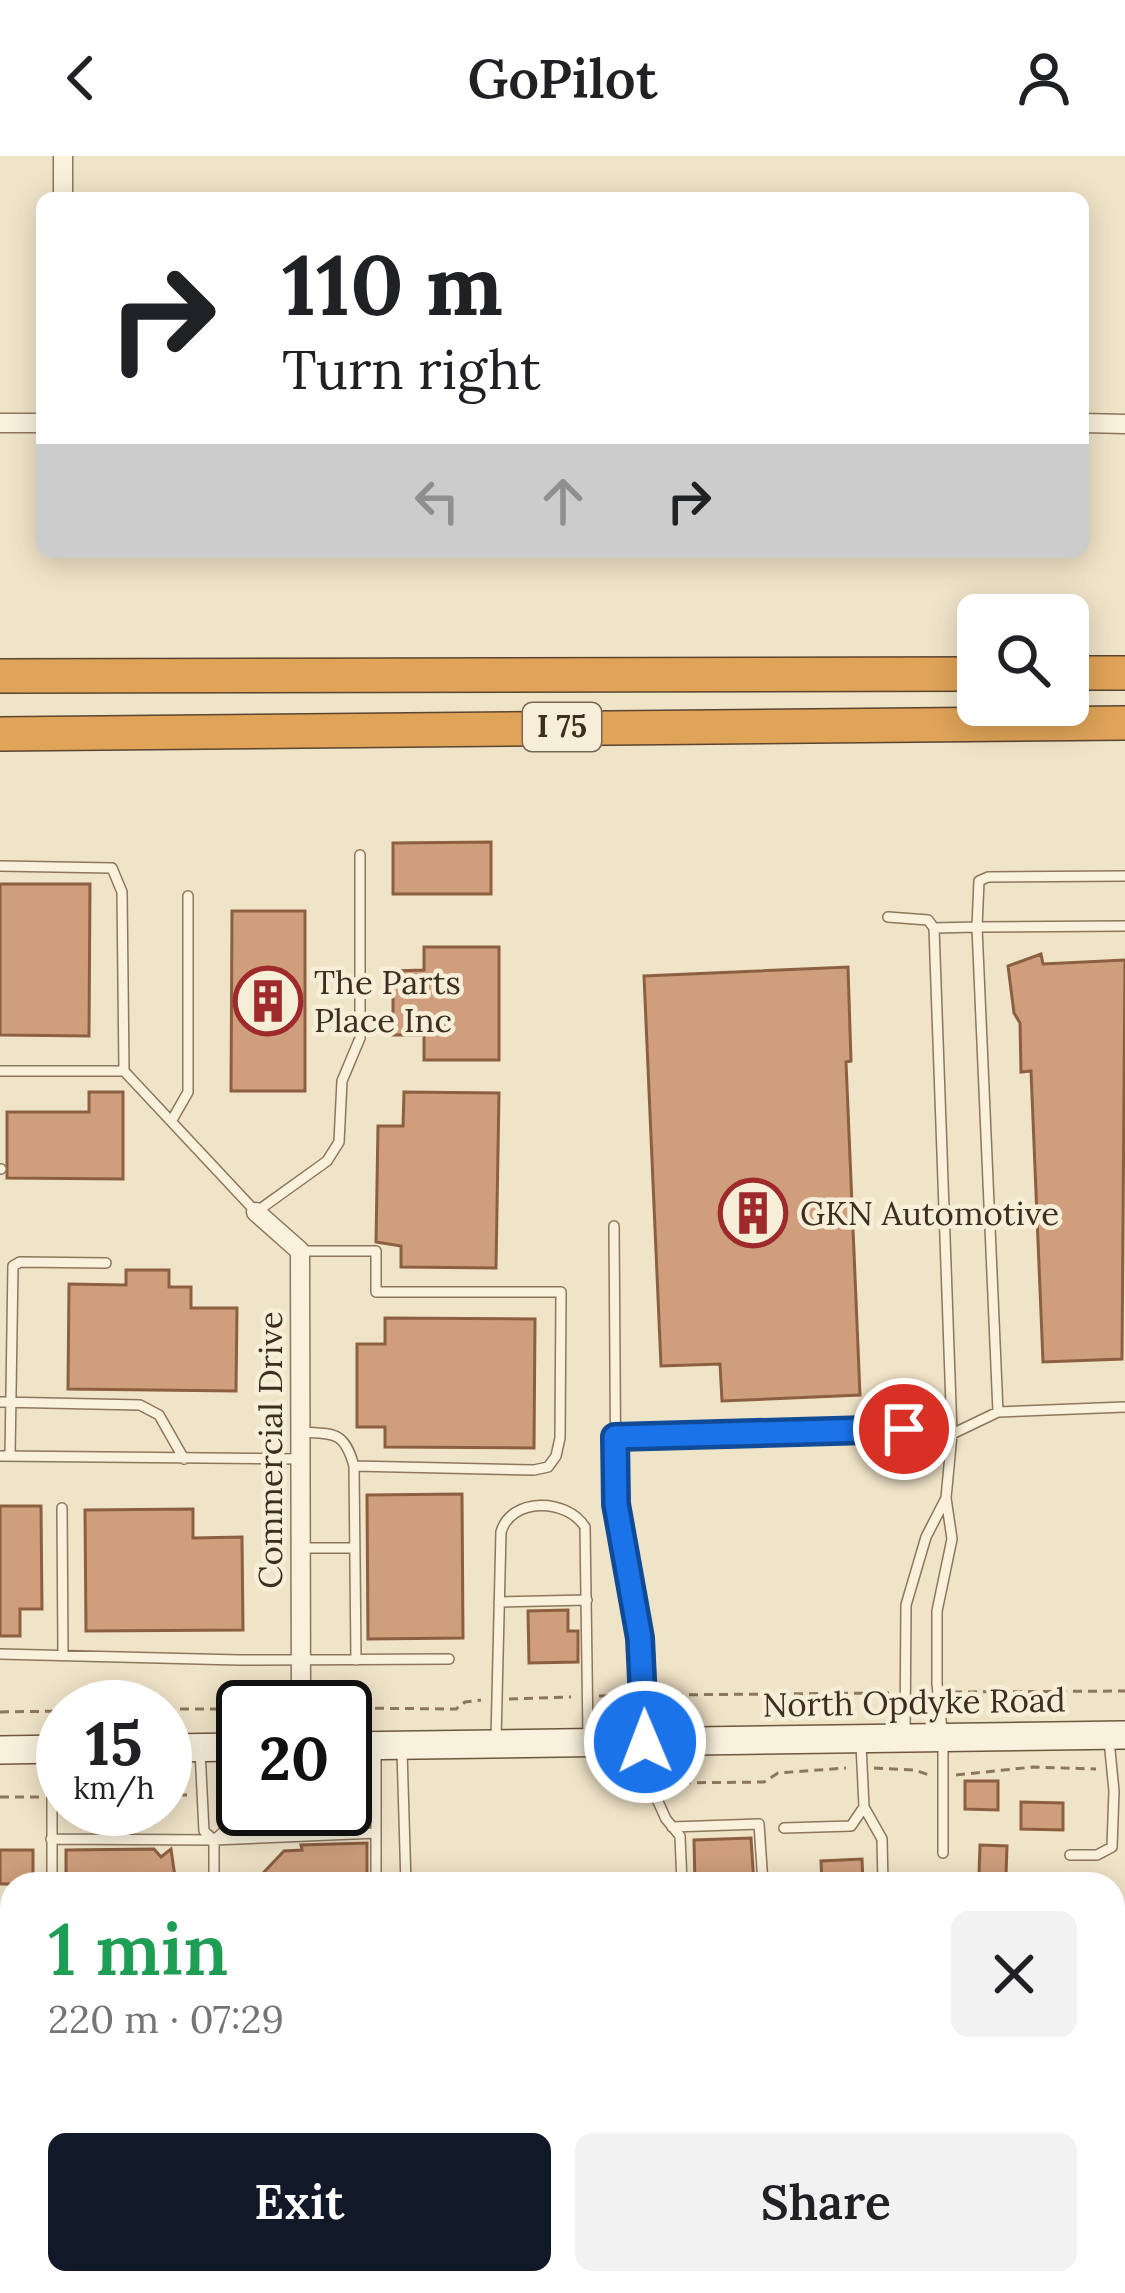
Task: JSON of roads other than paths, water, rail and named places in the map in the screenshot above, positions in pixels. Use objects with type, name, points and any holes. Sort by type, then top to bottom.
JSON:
[{"type":"highway","points":[[1089,674],[1125,673]]},
{"type":"highway","name":"I 75","points":[[0,676],[957,674]]},
{"type":"highway","name":"I 75","points":[[0,734],[1125,723]]},
{"type":"main road","name":"North Opdyke Road","points":[[372,1746],[1117,1735]]},
{"type":"main road","points":[[192,1747],[216,1747]]},
{"type":"main road","points":[[0,1750],[36,1749]]},
{"type":"street","points":[[63,156],[63,192]]},
{"type":"street","points":[[0,424],[36,423]]},
{"type":"street","points":[[1089,424],[1125,424]]},
{"type":"street","points":[[256,1212],[300,1251]]},
{"type":"street","name":"Commercial Drive","points":[[300,1251],[301,1680]]},
{"type":"lane","points":[[0,866],[112,868],[119,878],[124,1071],[256,1212],[326,1161],[339,1142],[342,1081],[361,1038],[360,856]]},
{"type":"lane","points":[[998,1412],[977,889],[979,881],[988,877],[1125,876]]},
{"type":"lane","points":[[172,1120],[188,1092],[188,896]]},
{"type":"lane","points":[[888,917],[928,920],[934,928],[952,1434],[946,1498],[952,1539],[937,1611],[943,1853]]},
{"type":"lane","points":[[934,928],[1125,926]]},
{"type":"lane","points":[[0,1072],[124,1071]]},
{"type":"lane","points":[[614,1226],[616,1504],[638,1624],[645,1742],[653,1783],[680,1836],[682,1872]]},
{"type":"lane","points":[[300,1251],[376,1251],[376,1292],[561,1292],[560,1438],[548,1467],[355,1466]]},
{"type":"lane","points":[[106,1263],[20,1262],[13,1266],[5,1456],[300,1459]]},
{"type":"lane","points":[[5,1402],[150,1408],[159,1414],[184,1459]]},
{"type":"lane","points":[[615,1437],[904,1429],[952,1434],[998,1412],[1125,1407]]},
{"type":"lane","points":[[300,1432],[334,1434],[348,1443],[355,1466],[356,1660]]},
{"type":"lane","points":[[905,1738],[906,1605],[926,1537],[946,1498]]},
{"type":"lane","points":[[496,1745],[501,1532],[505,1518],[518,1508],[561,1507],[576,1513],[585,1527],[589,1743]]},
{"type":"lane","points":[[62,1508],[63,1654]]},
{"type":"lane","points":[[300,1548],[356,1548]]},
{"type":"lane","points":[[499,1602],[586,1600]]},
{"type":"lane","points":[[0,1654],[449,1660]]},
{"type":"lane","points":[[1070,1855],[1097,1855],[1112,1847],[1117,1735]]},
{"type":"lane","points":[[861,1739],[864,1808],[881,1839],[882,1872]]},
{"type":"lane","points":[[376,1872],[376,1789],[388,1746]]},
{"type":"lane","points":[[388,1746],[404,1872]]},
{"type":"lane","points":[[200,1747],[204,1831],[214,1840],[214,1872]]},
{"type":"lane","points":[[784,1828],[851,1826],[864,1808]]},
{"type":"lane","points":[[672,1827],[759,1824],[763,1872]]},
{"type":"lane","points":[[52,1872],[51,1839],[214,1840],[376,1833]]},
{"type":"lane","points":[[214,1840],[219,1836]]},
{"type":"place","name":"The Parts Place Inc","points":[[268,1001]]},
{"type":"place","name":"GKN Automotive","points":[[753,1213]]}]
